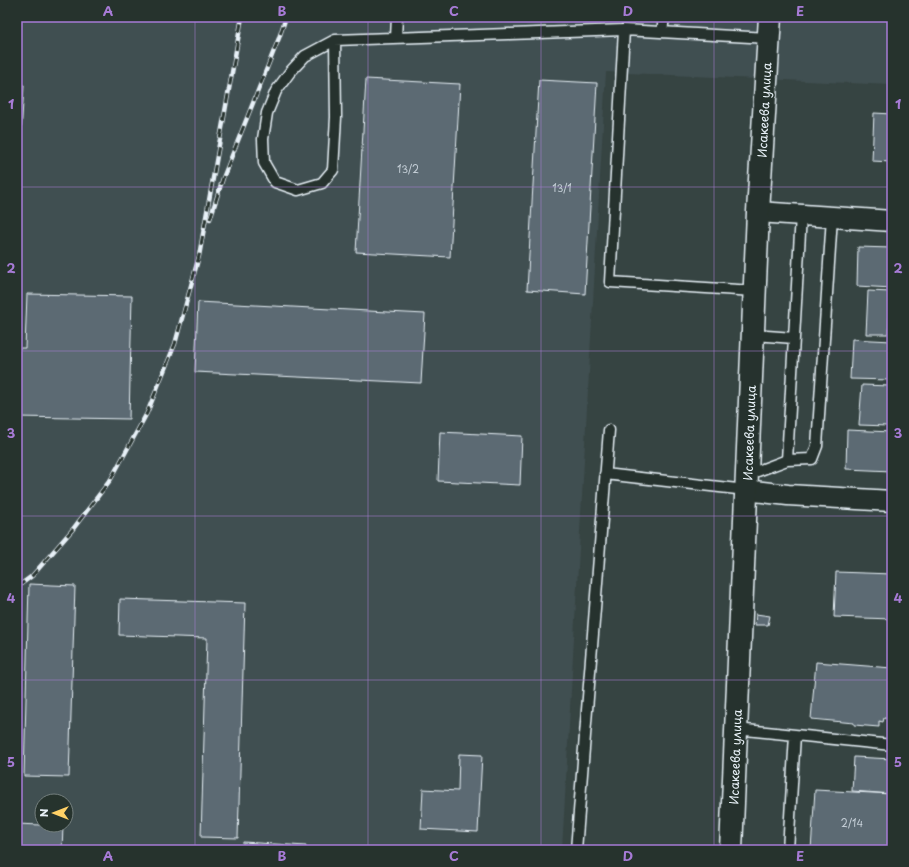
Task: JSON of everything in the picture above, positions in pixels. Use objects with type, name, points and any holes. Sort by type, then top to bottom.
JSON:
[{"type":"street","name":"Исакеева улица","points":[[731,850],[754,291],[769,28]]},
{"type":"street","points":[[758,212],[892,221]]},
{"type":"street","points":[[746,483],[788,495],[892,501]]},
{"type":"lane","points":[[396,38],[397,17]]},
{"type":"lane","points":[[662,32],[664,17]]},
{"type":"lane","points":[[335,40],[336,117],[333,170],[322,183],[298,190],[275,182],[264,163],[263,139],[267,112],[276,91],[290,72],[305,56],[335,40],[624,30],[662,32],[769,28]]},
{"type":"lane","points":[[624,30],[610,282],[754,291]]},
{"type":"lane","points":[[787,460],[801,215]]},
{"type":"lane","points":[[606,474],[746,483],[787,460],[812,459],[817,446],[832,217]]},
{"type":"lane","points":[[753,335],[794,338]]},
{"type":"lane","points":[[576,850],[609,430]]},
{"type":"lane","points":[[736,730],[892,745]]},
{"type":"lane","points":[[788,850],[795,735]]},
{"type":"shaded area","points":[[17,17],[892,17],[892,85],[606,72],[562,850],[17,850]]},
{"type":"building","points":[[565,17],[603,17],[603,20],[565,19]]},
{"type":"building","points":[[366,79],[460,84],[450,257],[356,252]]},
{"type":"building","points":[[539,80],[597,83],[585,294],[527,290]]},
{"type":"building","points":[[17,85],[24,85],[21,135],[17,135]]},
{"type":"building","points":[[874,113],[892,114],[892,162],[872,161]]},
{"type":"building","points":[[858,247],[892,248],[892,288],[857,286]]},
{"type":"building","points":[[868,291],[891,292],[888,334],[866,334]]},
{"type":"building","points":[[27,294],[132,296],[129,419],[17,417],[17,348],[25,348]]},
{"type":"building","points":[[198,302],[425,314],[421,383],[195,372]]},
{"type":"building","points":[[852,339],[892,341],[892,380],[850,379]]},
{"type":"building","points":[[862,385],[890,386],[888,426],[859,425]]},
{"type":"building","points":[[847,430],[892,432],[892,471],[846,469]]},
{"type":"building","points":[[440,432],[522,436],[520,485],[438,481]]},
{"type":"building","points":[[836,572],[892,574],[892,619],[834,617]]},
{"type":"building","points":[[29,584],[75,586],[69,777],[24,776]]},
{"type":"building","points":[[120,599],[245,603],[238,838],[201,837],[207,638],[119,635]]},
{"type":"building","points":[[756,614],[770,616],[768,625],[755,625]]},
{"type":"building","points":[[816,662],[892,668],[892,719],[884,718],[883,722],[879,721],[879,727],[811,719]]},
{"type":"building","points":[[459,754],[482,755],[478,832],[421,829],[423,789],[458,791]]},
{"type":"building","points":[[854,757],[892,759],[892,794],[852,791]]},
{"type":"building","points":[[815,790],[892,794],[892,850],[811,850]]},
{"type":"building","points":[[17,824],[34,825],[34,833],[63,833],[62,850],[17,850]]},
{"type":"building","points":[[243,842],[306,846],[305,850],[243,850]]},
{"type":"railway","points":[[17,587],[32,576],[73,529],[111,479],[147,413],[175,344],[199,256],[242,17]]},
{"type":"railway","points":[[210,219],[223,178],[286,17]]}]
